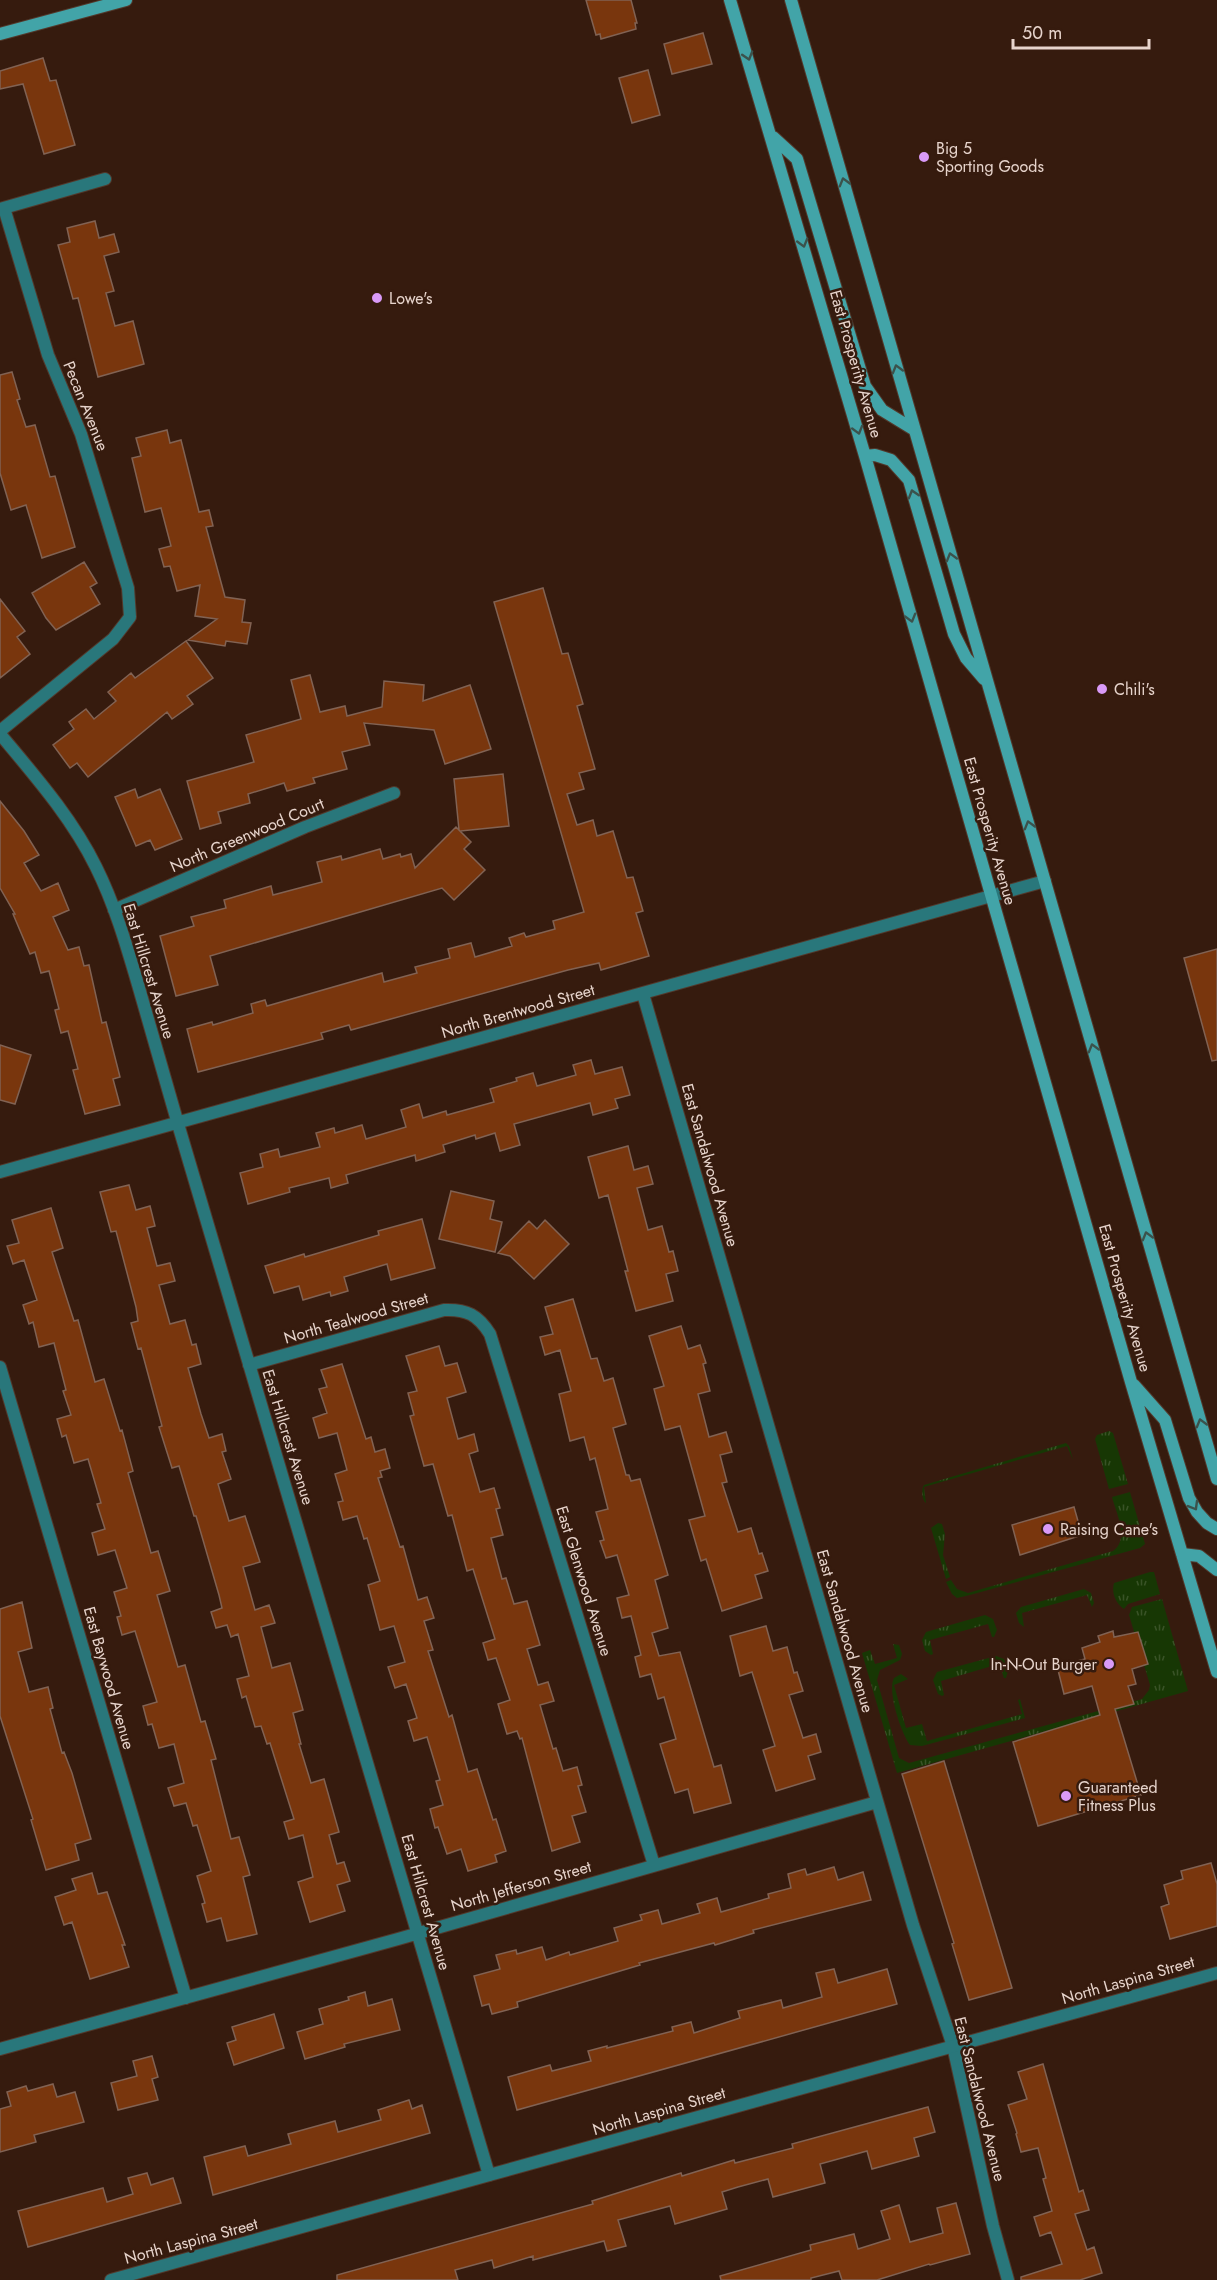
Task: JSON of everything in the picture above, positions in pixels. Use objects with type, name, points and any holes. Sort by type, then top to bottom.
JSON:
[{"type":"main road","points":[[0,34],[126,0]]},
{"type":"main road","name":"East Prosperity Avenue","points":[[730,0],[772,136],[1131,1382],[1217,1672]]},
{"type":"main road","points":[[791,0],[1217,1479]]},
{"type":"main road","points":[[772,136],[797,159],[865,386],[882,410],[914,429]]},
{"type":"main road","points":[[865,456],[875,455],[891,460],[909,480],[954,634],[966,658],[987,682]]},
{"type":"main road","points":[[1131,1382],[1165,1420],[1189,1498],[1197,1512],[1207,1523],[1217,1529]]},
{"type":"main road","points":[[1182,1554],[1199,1556],[1217,1570]]},
{"type":"street","points":[[2,209],[105,179]]},
{"type":"street","name":"Pecan Avenue","points":[[0,733],[113,639],[130,617],[128,588],[85,445],[48,355],[2,209]]},
{"type":"street","name":"East Hillcrest Avenue","points":[[0,733],[75,829],[97,867],[129,952],[489,2175]]},
{"type":"street","name":"North Greenwood Court","points":[[114,910],[393,793]]},
{"type":"street","name":"North Brentwood Street","points":[[0,1172],[1046,881]]},
{"type":"street","name":"East Sandalwood Avenue","points":[[643,994],[913,1925],[952,2046],[993,2226],[1008,2280]]},
{"type":"street","name":"North Tealwood Street","points":[[249,1365],[444,1310],[458,1309],[472,1313]]},
{"type":"street","name":"East Glenwood Avenue","points":[[472,1313],[483,1323],[490,1334],[654,1865]]},
{"type":"street","name":"East Baywood Avenue","points":[[0,1367],[186,1998]]},
{"type":"street","name":"North Jefferson Street","points":[[0,2049],[877,1802]]},
{"type":"street","name":"North Laspina Street","points":[[111,2280],[1217,1972]]},
{"type":"green space","points":[[1109,1431],[1113,1433],[1128,1484],[1109,1489],[1095,1439],[1097,1435]]},
{"type":"green space","points":[[1066,1443],[1073,1460],[1067,1446],[924,1487],[926,1503],[924,1500],[922,1492],[924,1485]]},
{"type":"green space","points":[[1130,1492],[1145,1544],[1140,1548],[970,1595],[957,1598],[952,1594],[946,1582],[951,1580],[957,1589],[968,1593],[1113,1551],[1121,1540],[1121,1533],[1112,1497]]},
{"type":"green space","points":[[938,1523],[942,1524],[945,1534],[943,1555],[950,1577],[946,1579],[931,1528]]},
{"type":"green space","points":[[1154,1572],[1160,1594],[1128,1604],[1124,1609],[1121,1607],[1114,1594],[1114,1583]]},
{"type":"green space","points":[[1084,1589],[1091,1593],[1094,1603],[1092,1607],[1087,1595],[1022,1613],[1024,1627],[1019,1623],[1016,1613],[1021,1607]]},
{"type":"green space","points":[[1162,1599],[1188,1691],[897,1773],[862,1653],[870,1650],[875,1664],[897,1658],[893,1644],[899,1645],[902,1654],[900,1660],[880,1670],[877,1680],[899,1758],[909,1763],[1142,1699],[1150,1685],[1129,1615],[1132,1607]]},
{"type":"green space","points":[[985,1615],[993,1619],[997,1630],[994,1637],[992,1637],[988,1624],[930,1640],[933,1654],[925,1651],[922,1640],[926,1632]]},
{"type":"green space","points":[[996,1656],[1004,1659],[1008,1671],[1006,1678],[999,1664],[941,1681],[944,1695],[938,1694],[933,1680],[937,1672]]},
{"type":"green space","points":[[901,1674],[908,1679],[894,1685],[906,1728],[922,1724],[927,1741],[1022,1714],[1018,1700],[1020,1699],[1025,1718],[922,1746],[910,1745],[899,1722],[892,1692],[894,1678]]},
{"type":"building","points":[[586,0],[631,0],[637,23],[635,23],[636,29],[601,39],[600,34],[596,35]]},
{"type":"building","points":[[703,33],[712,64],[672,74],[664,44]]},
{"type":"building","points":[[43,58],[50,81],[56,80],[75,145],[44,154],[23,84],[0,89],[0,71]]},
{"type":"building","points":[[648,70],[660,115],[632,123],[619,78]]},
{"type":"building","points":[[95,221],[99,238],[114,234],[119,252],[104,256],[114,291],[106,293],[115,326],[133,321],[144,364],[98,377],[78,298],[73,299],[58,245],[70,242],[67,228]]},
{"type":"building","points":[[12,372],[20,399],[17,400],[26,427],[35,425],[50,477],[55,476],[75,547],[42,558],[26,505],[11,510],[0,473],[0,375]]},
{"type":"building","points":[[167,430],[170,443],[181,440],[199,512],[209,510],[213,526],[206,527],[225,597],[245,600],[242,622],[251,623],[247,644],[226,641],[225,646],[188,640],[217,619],[195,616],[200,585],[177,591],[170,566],[164,567],[159,549],[171,546],[161,508],[145,512],[132,458],[141,456],[136,438]]},
{"type":"building","points":[[84,562],[97,583],[90,587],[100,604],[56,630],[46,618],[32,593]]},
{"type":"building","points":[[543,588],[562,654],[568,653],[583,704],[577,706],[595,769],[579,773],[584,789],[567,794],[577,825],[593,820],[597,836],[613,831],[627,878],[633,877],[643,911],[636,913],[649,956],[601,970],[599,963],[568,970],[351,1030],[349,1025],[321,1033],[323,1039],[198,1072],[187,1029],[212,1022],[213,1025],[253,1013],[251,1004],[265,1000],[267,1006],[382,973],[384,982],[417,973],[415,967],[450,958],[448,949],[471,943],[475,957],[512,946],[509,938],[524,933],[526,937],[555,929],[553,921],[584,912],[494,602]]},
{"type":"building","points":[[0,599],[25,631],[17,637],[30,654],[0,678]]},
{"type":"building","points":[[186,641],[213,678],[187,696],[193,704],[172,719],[167,712],[88,777],[77,763],[70,768],[53,745],[74,729],[69,722],[86,709],[94,719],[116,701],[108,692],[131,673],[135,678]]},
{"type":"building","points":[[310,675],[320,712],[345,706],[347,716],[382,707],[384,681],[424,685],[423,701],[470,685],[491,749],[445,764],[434,730],[364,723],[370,745],[342,752],[347,769],[313,778],[315,783],[287,791],[284,783],[248,794],[250,803],[218,812],[221,823],[200,829],[187,781],[254,762],[246,735],[301,719],[291,680]]},
{"type":"building","points":[[503,774],[509,826],[460,831],[471,842],[464,849],[485,870],[454,900],[442,888],[210,956],[218,985],[176,996],[160,936],[194,926],[191,917],[226,908],[224,900],[271,886],[273,895],[322,882],[317,862],[341,856],[342,860],[380,849],[383,859],[400,854],[401,857],[411,854],[415,868],[456,827],[459,830],[454,779]]},
{"type":"building","points":[[135,789],[138,798],[160,789],[182,839],[155,850],[150,840],[136,846],[115,797]]},
{"type":"building","points":[[0,801],[24,831],[39,855],[24,863],[41,891],[58,883],[69,910],[53,917],[68,950],[79,947],[84,966],[89,965],[102,1023],[106,1022],[120,1077],[113,1079],[120,1105],[85,1114],[73,1070],[78,1069],[68,1031],[61,1033],[55,1010],[59,1009],[49,971],[41,973],[35,952],[30,954],[13,914],[15,914],[0,888]]},
{"type":"building","points":[[1217,949],[1217,1060],[1212,1061],[1184,958]]},
{"type":"building","points":[[0,1045],[31,1055],[15,1104],[0,1100]]},
{"type":"building","points":[[591,1060],[595,1074],[622,1067],[630,1095],[615,1099],[618,1108],[593,1115],[590,1103],[514,1124],[520,1145],[500,1151],[495,1133],[476,1139],[475,1135],[443,1145],[445,1152],[416,1161],[415,1155],[346,1175],[348,1183],[331,1188],[329,1178],[289,1188],[290,1192],[248,1204],[240,1173],[263,1167],[260,1154],[278,1149],[280,1157],[320,1147],[316,1133],[334,1128],[335,1133],[362,1125],[366,1139],[406,1127],[401,1110],[419,1104],[423,1118],[446,1111],[447,1115],[494,1102],[490,1089],[517,1081],[516,1078],[533,1073],[537,1086],[576,1075],[573,1065]]},
{"type":"building","points":[[628,1146],[634,1170],[648,1166],[653,1184],[637,1188],[648,1230],[662,1226],[669,1252],[673,1251],[678,1271],[666,1274],[673,1301],[636,1311],[608,1195],[599,1198],[588,1157]]},
{"type":"building","points":[[129,1185],[136,1210],[150,1206],[155,1226],[147,1228],[157,1266],[170,1263],[175,1281],[159,1285],[170,1324],[185,1320],[192,1345],[196,1344],[201,1364],[188,1368],[209,1438],[222,1434],[226,1451],[222,1452],[231,1479],[218,1484],[229,1521],[245,1516],[260,1562],[243,1567],[255,1610],[269,1605],[275,1623],[261,1627],[272,1668],[290,1663],[303,1710],[293,1713],[301,1744],[299,1744],[311,1783],[324,1779],[339,1832],[329,1835],[337,1864],[344,1862],[350,1881],[337,1885],[345,1911],[310,1922],[298,1882],[313,1877],[303,1835],[289,1839],[284,1822],[294,1819],[270,1743],[267,1744],[261,1726],[255,1727],[246,1696],[242,1698],[237,1679],[249,1676],[238,1634],[231,1637],[227,1625],[216,1628],[211,1612],[222,1608],[219,1595],[179,1466],[172,1468],[159,1427],[162,1426],[141,1348],[138,1349],[131,1323],[138,1321],[136,1307],[116,1231],[111,1232],[100,1192]]},
{"type":"building","points":[[451,1191],[494,1201],[490,1219],[502,1222],[495,1252],[439,1239]]},
{"type":"building","points":[[51,1208],[63,1248],[52,1252],[74,1321],[78,1320],[95,1382],[104,1379],[120,1431],[122,1430],[133,1471],[128,1473],[151,1553],[158,1551],[170,1591],[157,1595],[178,1667],[185,1665],[201,1722],[205,1721],[216,1759],[211,1760],[231,1839],[239,1837],[250,1875],[243,1877],[257,1934],[227,1941],[221,1918],[207,1922],[202,1904],[205,1903],[197,1876],[211,1871],[197,1825],[193,1826],[186,1803],[174,1806],[168,1788],[184,1783],[174,1744],[159,1748],[152,1724],[148,1725],[143,1706],[157,1702],[135,1631],[122,1635],[117,1617],[121,1616],[114,1592],[127,1588],[115,1550],[98,1555],[92,1533],[105,1529],[97,1504],[101,1503],[88,1459],[74,1463],[66,1435],[62,1437],[57,1419],[71,1415],[63,1391],[66,1390],[54,1343],[39,1347],[33,1322],[29,1324],[23,1305],[37,1300],[24,1260],[13,1264],[7,1246],[19,1243],[12,1220]]},
{"type":"building","points":[[422,1219],[435,1268],[391,1280],[387,1264],[344,1277],[348,1291],[331,1296],[330,1292],[303,1300],[299,1286],[274,1293],[265,1266],[304,1254],[305,1257],[379,1235],[378,1231]]},
{"type":"building","points":[[545,1220],[569,1244],[534,1279],[510,1256],[498,1253],[529,1221],[537,1229]]},
{"type":"building","points":[[573,1299],[591,1359],[597,1358],[604,1381],[613,1378],[626,1424],[613,1428],[626,1475],[629,1475],[631,1481],[640,1479],[668,1575],[655,1580],[668,1628],[652,1633],[659,1656],[680,1652],[714,1767],[721,1765],[731,1803],[694,1813],[688,1789],[675,1793],[660,1744],[676,1739],[664,1697],[658,1699],[651,1674],[640,1677],[635,1657],[641,1655],[631,1616],[622,1618],[617,1598],[629,1595],[617,1555],[606,1558],[600,1541],[604,1540],[596,1512],[608,1509],[595,1458],[590,1460],[584,1437],[570,1441],[559,1394],[571,1391],[560,1350],[545,1355],[540,1337],[553,1334],[545,1307]]},
{"type":"building","points":[[681,1326],[688,1349],[700,1345],[706,1363],[703,1364],[710,1391],[698,1394],[709,1437],[726,1432],[732,1452],[720,1455],[727,1482],[722,1483],[738,1532],[751,1528],[759,1554],[762,1553],[768,1571],[755,1575],[762,1598],[722,1611],[706,1559],[701,1561],[689,1520],[705,1516],[680,1426],[665,1430],[654,1389],[664,1386],[649,1336]]},
{"type":"building","points":[[439,1346],[445,1366],[457,1363],[466,1392],[447,1398],[458,1439],[474,1434],[478,1451],[469,1454],[480,1492],[494,1488],[500,1508],[496,1509],[503,1535],[491,1538],[502,1579],[506,1578],[514,1604],[527,1601],[540,1645],[527,1649],[538,1685],[548,1682],[554,1701],[540,1705],[553,1749],[556,1748],[563,1771],[577,1767],[582,1785],[578,1786],[586,1812],[572,1816],[580,1842],[552,1851],[522,1738],[520,1739],[517,1731],[507,1734],[498,1704],[510,1700],[496,1658],[488,1660],[483,1643],[495,1639],[473,1569],[467,1571],[452,1515],[448,1516],[433,1464],[424,1466],[410,1416],[414,1415],[408,1393],[417,1391],[406,1356]]},
{"type":"building","points":[[342,1364],[366,1439],[371,1437],[375,1452],[385,1449],[390,1468],[380,1471],[382,1477],[378,1478],[400,1547],[403,1546],[418,1600],[427,1597],[434,1618],[424,1621],[433,1650],[428,1651],[449,1717],[452,1715],[468,1772],[477,1769],[493,1820],[496,1819],[506,1851],[495,1855],[497,1862],[468,1871],[461,1849],[447,1854],[438,1827],[435,1828],[430,1809],[443,1805],[436,1781],[440,1780],[427,1737],[414,1741],[408,1721],[417,1718],[406,1684],[395,1688],[388,1667],[405,1662],[394,1626],[380,1630],[368,1585],[380,1581],[367,1538],[364,1539],[357,1516],[343,1520],[338,1502],[343,1501],[335,1474],[347,1470],[337,1433],[319,1438],[313,1418],[327,1413],[319,1389],[327,1387],[321,1370]]},
{"type":"building","name":"Raising Cane's","points":[[1074,1507],[1082,1535],[1020,1555],[1012,1525]]},
{"type":"building","points":[[22,1602],[32,1648],[18,1652],[29,1692],[48,1687],[53,1708],[50,1709],[62,1753],[64,1752],[72,1773],[91,1839],[75,1844],[79,1860],[46,1870],[31,1820],[33,1819],[0,1716],[0,1609]]},
{"type":"building","points":[[766,1626],[773,1651],[787,1647],[794,1673],[797,1672],[803,1691],[789,1695],[803,1738],[816,1734],[821,1752],[808,1756],[815,1779],[776,1791],[763,1750],[775,1746],[752,1672],[740,1676],[730,1636]]},
{"type":"building","points":[[1113,1631],[1114,1637],[1138,1632],[1148,1664],[1132,1669],[1136,1684],[1128,1686],[1134,1704],[1115,1709],[1141,1795],[1038,1826],[1013,1742],[1100,1715],[1092,1686],[1064,1694],[1057,1666],[1085,1659],[1082,1648],[1100,1642],[1098,1636]]},
{"type":"building","points":[[944,1761],[1012,1988],[969,2000],[952,1944],[954,1943],[902,1774]]},
{"type":"building","points":[[1211,1863],[1217,1884],[1217,1926],[1170,1939],[1161,1907],[1169,1904],[1164,1885],[1183,1879],[1181,1871]]},
{"type":"building","points":[[834,1867],[838,1880],[863,1872],[871,1900],[753,1930],[754,1933],[715,1945],[714,1943],[639,1963],[640,1965],[517,2002],[518,2007],[492,2014],[489,2004],[482,2006],[474,1976],[500,1969],[496,1955],[516,1950],[517,1954],[542,1947],[546,1960],[569,1952],[570,1955],[618,1941],[614,1928],[642,1920],[640,1915],[658,1910],[662,1924],[700,1913],[697,1904],[717,1898],[721,1912],[769,1898],[768,1894],[791,1888],[788,1874],[805,1869],[807,1875]]},
{"type":"building","points":[[92,1873],[98,1894],[107,1892],[125,1945],[122,1945],[129,1967],[90,1979],[72,1922],[64,1925],[55,1897],[76,1890],[72,1879]]},
{"type":"building","points":[[834,1969],[838,1983],[887,1969],[897,2004],[517,2110],[508,2077],[550,2065],[552,2071],[591,2061],[588,2051],[673,2031],[672,2027],[691,2022],[694,2033],[740,2018],[738,2011],[781,2000],[783,2008],[822,1997],[816,1973]]},
{"type":"building","points":[[365,1992],[368,2006],[392,1999],[400,2030],[344,2044],[345,2047],[305,2059],[297,2032],[323,2024],[319,2009],[349,2000],[348,1997]]},
{"type":"building","points":[[274,2014],[284,2048],[234,2065],[227,2043],[236,2040],[232,2027]]},
{"type":"building","points":[[152,2056],[158,2077],[152,2079],[158,2100],[118,2110],[111,2083],[137,2076],[133,2061]]},
{"type":"building","points":[[1043,2064],[1079,2192],[1083,2190],[1089,2210],[1075,2214],[1087,2250],[1094,2247],[1102,2273],[1080,2280],[1021,2280],[1021,2277],[1062,2264],[1051,2232],[1040,2236],[1034,2217],[1052,2211],[1043,2179],[1046,2178],[1038,2148],[1021,2152],[1008,2105],[1027,2099],[1018,2072]]},
{"type":"building","points":[[53,2084],[57,2097],[75,2092],[84,2122],[34,2135],[36,2142],[0,2152],[0,2109],[11,2106],[7,2092],[26,2086],[28,2091]]},
{"type":"building","points":[[409,2100],[412,2109],[422,2105],[430,2133],[213,2195],[204,2157],[245,2146],[248,2156],[291,2144],[288,2134],[335,2121],[338,2132],[381,2120],[378,2110]]},
{"type":"building","points":[[928,2107],[935,2132],[914,2138],[919,2156],[872,2169],[867,2151],[820,2164],[825,2183],[773,2197],[768,2179],[738,2187],[722,2192],[727,2209],[675,2224],[670,2206],[618,2220],[626,2246],[607,2251],[604,2241],[533,2260],[533,2256],[494,2268],[492,2260],[455,2270],[458,2280],[337,2280],[337,2275],[593,2204],[592,2201],[681,2173],[682,2176],[734,2160],[735,2163],[793,2148],[792,2144]]},
{"type":"building","points":[[147,2173],[151,2185],[173,2178],[181,2203],[28,2247],[18,2211],[103,2188],[107,2202],[133,2194],[128,2178]]},
{"type":"building","points":[[956,2203],[970,2254],[877,2280],[842,2280],[839,2271],[811,2278],[811,2280],[721,2280],[720,2276],[811,2250],[810,2245],[854,2234],[858,2249],[890,2239],[881,2211],[899,2205],[910,2242],[943,2233],[937,2208]]},
{"type":"place","name":"Big 5 Sporting Goods","points":[[924,157]]},
{"type":"place","name":"Lowe's","points":[[377,298]]},
{"type":"place","name":"Chili's","points":[[1102,689]]},
{"type":"place","name":"Raising Cane's","points":[[1048,1529]]},
{"type":"place","name":"In-N-Out Burger","points":[[1109,1664]]},
{"type":"place","name":"Guaranteed Fitness Plus","points":[[1066,1796]]}]
